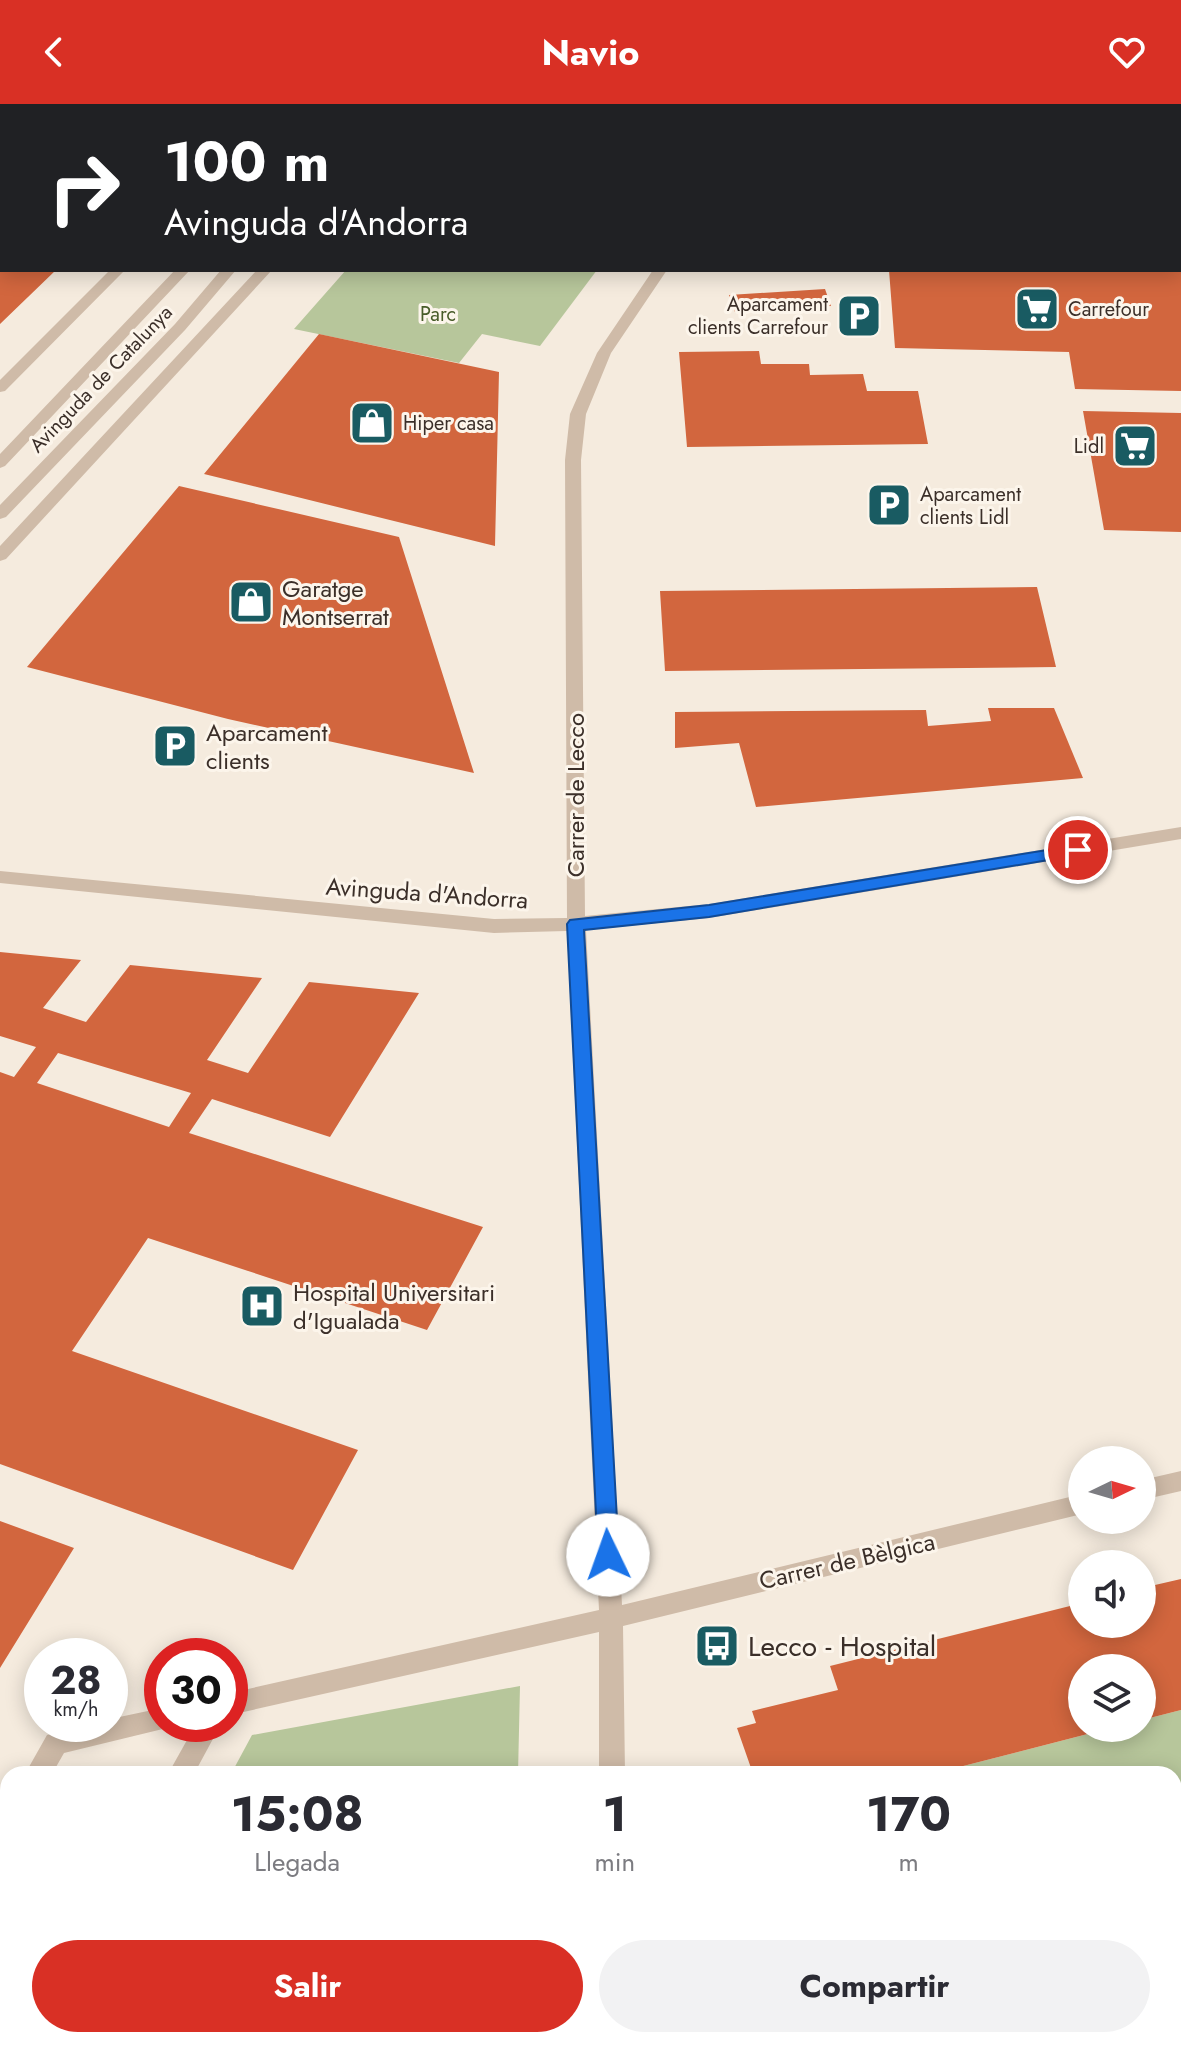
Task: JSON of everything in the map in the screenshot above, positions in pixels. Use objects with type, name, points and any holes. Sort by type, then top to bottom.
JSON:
[{"type":"street","points":[[0,388],[116,272]]},
{"type":"street","name":"Avinguda de Catalunya","points":[[0,463],[181,272]]},
{"type":"street","name":"Avinguda de Catalunya","points":[[0,514],[180,327],[227,272]]},
{"type":"street","points":[[0,556],[263,272]]},
{"type":"street","name":"Carrer de Lecco","points":[[612,1766],[611,1618],[576,924],[573,460],[578,414],[604,353],[659,272]]},
{"type":"street","name":"Avinguda d'Andorra","points":[[0,877],[494,926],[576,924],[709,911],[1181,833]]},
{"type":"street","points":[[1156,1487],[1181,1481]]},
{"type":"street","name":"Carrer de Bèlgica","points":[[248,1700],[611,1618],[1068,1507]]},
{"type":"street","points":[[43,1766],[56,1743],[144,1723]]},
{"type":"street","points":[[185,1766],[199,1742]]},
{"type":"green space","name":"Parc","points":[[344,272],[596,272],[540,346],[482,334],[459,363],[294,329]]},
{"type":"green space","points":[[520,1686],[518,1766],[235,1766],[252,1735]]},
{"type":"green space","points":[[1181,1710],[1181,1766],[963,1766],[1068,1739],[1068,1742],[1156,1742],[1156,1716]]},
{"type":"building","points":[[0,272],[54,272],[0,324]]},
{"type":"building","name":"Carrefour","points":[[889,272],[1181,272],[1181,391],[1075,389],[1069,352],[895,348]]},
{"type":"building","points":[[825,289],[831,306],[735,312],[729,295]]},
{"type":"building","name":"Hiper casa","points":[[319,334],[499,372],[495,546],[204,474]]},
{"type":"building","points":[[759,351],[761,364],[809,364],[810,375],[863,374],[867,391],[918,391],[928,444],[687,447],[679,352]]},
{"type":"building","name":"Lidl","points":[[1083,411],[1181,413],[1181,532],[1104,530]]},
{"type":"building","name":"Garatge Montserrat","points":[[179,486],[399,537],[474,773],[228,719],[27,667]]},
{"type":"building","points":[[1037,587],[1056,667],[665,671],[660,591]]},
{"type":"building","points":[[988,708],[1054,708],[1083,778],[756,807],[739,743],[675,748],[675,712],[926,710],[928,726],[991,721]]},
{"type":"building","name":"Hospital Universitari d'Igualada","points":[[0,952],[81,960],[43,1008],[86,1022],[130,965],[262,978],[207,1060],[248,1073],[309,982],[419,993],[330,1137],[212,1099],[189,1133],[483,1227],[427,1330],[148,1238],[72,1351],[358,1450],[293,1570],[0,1464],[0,1072],[14,1077],[36,1047],[0,1036]],"holes":[[[58,1053],[191,1093],[169,1127],[37,1083]]]},
{"type":"building","points":[[0,1521],[74,1548],[0,1668]]},
{"type":"building","points":[[1181,1579],[1181,1710],[1156,1716],[1156,1654],[1068,1654],[1068,1739],[963,1766],[750,1766],[737,1728],[756,1723],[752,1711],[838,1690],[830,1666],[1068,1606],[1068,1638],[1156,1638],[1156,1585]]},
{"type":"place","name":"Carrefour","points":[[1037,309]]},
{"type":"place","name":"Aparcament clients Carrefour","points":[[859,316]]},
{"type":"place","name":"Hiper casa","points":[[372,423]]},
{"type":"place","name":"Lidl","points":[[1135,446]]},
{"type":"place","name":"Aparcament clients Lidl","points":[[889,505]]},
{"type":"place","name":"Garatge Montserrat","points":[[251,602]]},
{"type":"place","name":"Aparcament clients","points":[[175,746]]},
{"type":"place","name":"Hospital Universitari d'Igualada","points":[[262,1306]]},
{"type":"place","name":"Lecco - Hospital","points":[[717,1646]]},
{"type":"route","points":[[608,1555],[576,924],[709,911],[1078,850]]}]
